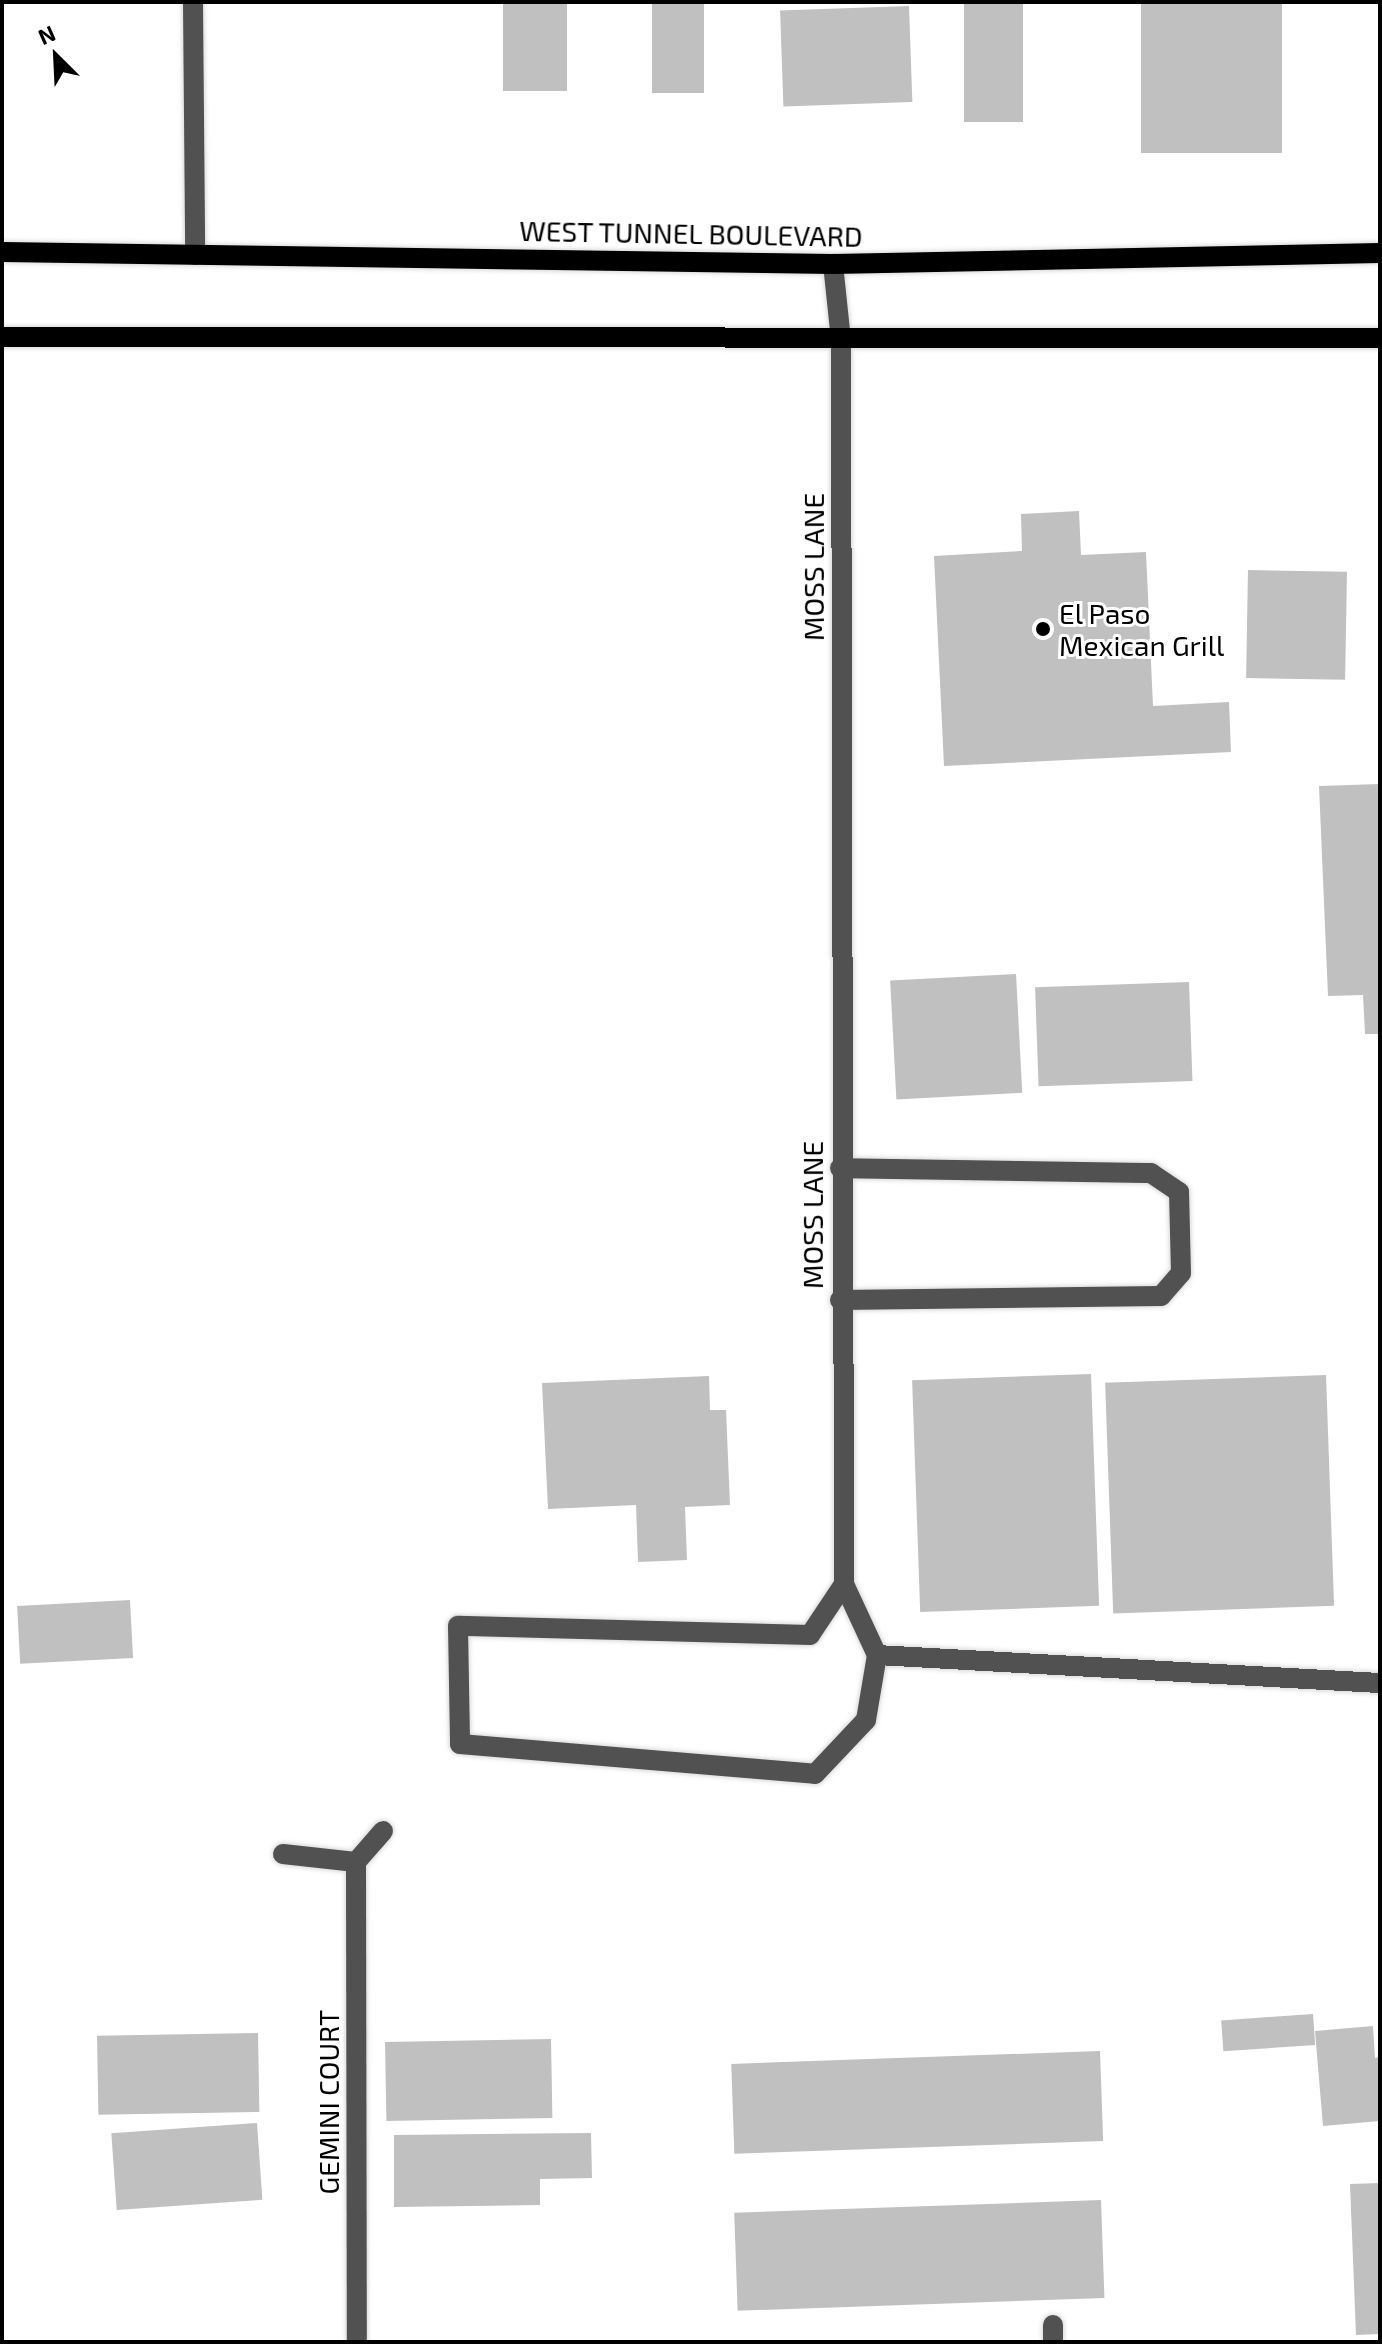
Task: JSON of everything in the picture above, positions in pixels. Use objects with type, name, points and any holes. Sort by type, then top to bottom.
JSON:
[{"type":"main road","name":"WEST TUNNEL BOULEVARD","points":[[2,252],[833,264],[1380,253]]},
{"type":"main road","points":[[2,337],[1380,338]]},
{"type":"street","points":[[193,2],[195,255]]},
{"type":"street","name":"MOSS LANE","points":[[833,264],[841,340],[840,1300],[844,1584],[877,1655]]},
{"type":"street","points":[[840,1168],[1151,1173],[1179,1192],[1181,1273],[1161,1296],[840,1300]]},
{"type":"street","points":[[844,1584],[810,1635],[458,1626],[460,1744],[815,1774],[866,1720],[877,1655],[1380,1683]]},
{"type":"street","points":[[283,1854],[356,1862],[383,1831]]},
{"type":"street","name":"GEMINI COURT","points":[[356,1862],[357,2342]]},
{"type":"building","points":[[503,2],[567,2],[567,91],[503,91]]},
{"type":"building","points":[[652,2],[704,2],[704,93],[652,93]]},
{"type":"building","points":[[964,2],[1023,2],[1023,122],[964,122]]},
{"type":"building","points":[[1141,2],[1282,2],[1282,153],[1141,153]]},
{"type":"building","points":[[909,6],[912,102],[783,106],[780,11]]},
{"type":"building","name":"El Paso Mexican Grill","points":[[1079,511],[1081,555],[1146,552],[1153,706],[1229,702],[1231,752],[944,766],[934,556],[1022,551],[1021,514]]},
{"type":"building","points":[[1248,570],[1347,572],[1345,680],[1246,678]]},
{"type":"building","points":[[1380,784],[1380,1034],[1365,1034],[1363,995],[1328,996],[1319,786]]},
{"type":"building","points":[[1016,974],[1022,1093],[896,1099],[890,981]]},
{"type":"building","points":[[1189,982],[1192,1081],[1039,1086],[1035,987]]},
{"type":"building","points":[[1091,1374],[1099,1606],[920,1612],[912,1380]]},
{"type":"building","points":[[1326,1375],[1334,1606],[1113,1614],[1105,1383]]},
{"type":"building","points":[[709,1376],[710,1410],[726,1410],[730,1505],[685,1507],[687,1560],[638,1562],[636,1505],[548,1509],[542,1383]]},
{"type":"building","points":[[130,1600],[133,1658],[20,1664],[17,1606]]},
{"type":"building","points":[[1313,2014],[1315,2045],[1223,2051],[1221,2020]]},
{"type":"building","points":[[1373,2026],[1375,2058],[1380,2057],[1380,2121],[1323,2126],[1315,2031]]},
{"type":"building","points":[[258,2033],[259,2112],[98,2115],[97,2036]]},
{"type":"building","points":[[551,2039],[552,2118],[386,2121],[385,2042]]},
{"type":"building","points":[[1100,2051],[1103,2141],[734,2154],[731,2064]]},
{"type":"building","points":[[257,2123],[262,2200],[117,2210],[111,2133]]},
{"type":"building","points":[[591,2133],[592,2178],[540,2179],[540,2205],[394,2207],[394,2135]]},
{"type":"building","points":[[1380,2183],[1380,2334],[1356,2335],[1350,2184]]},
{"type":"building","points":[[1101,2200],[1104,2298],[738,2311],[734,2213]]},
{"type":"place","name":"El Paso Mexican Grill","points":[[1043,629]]}]
